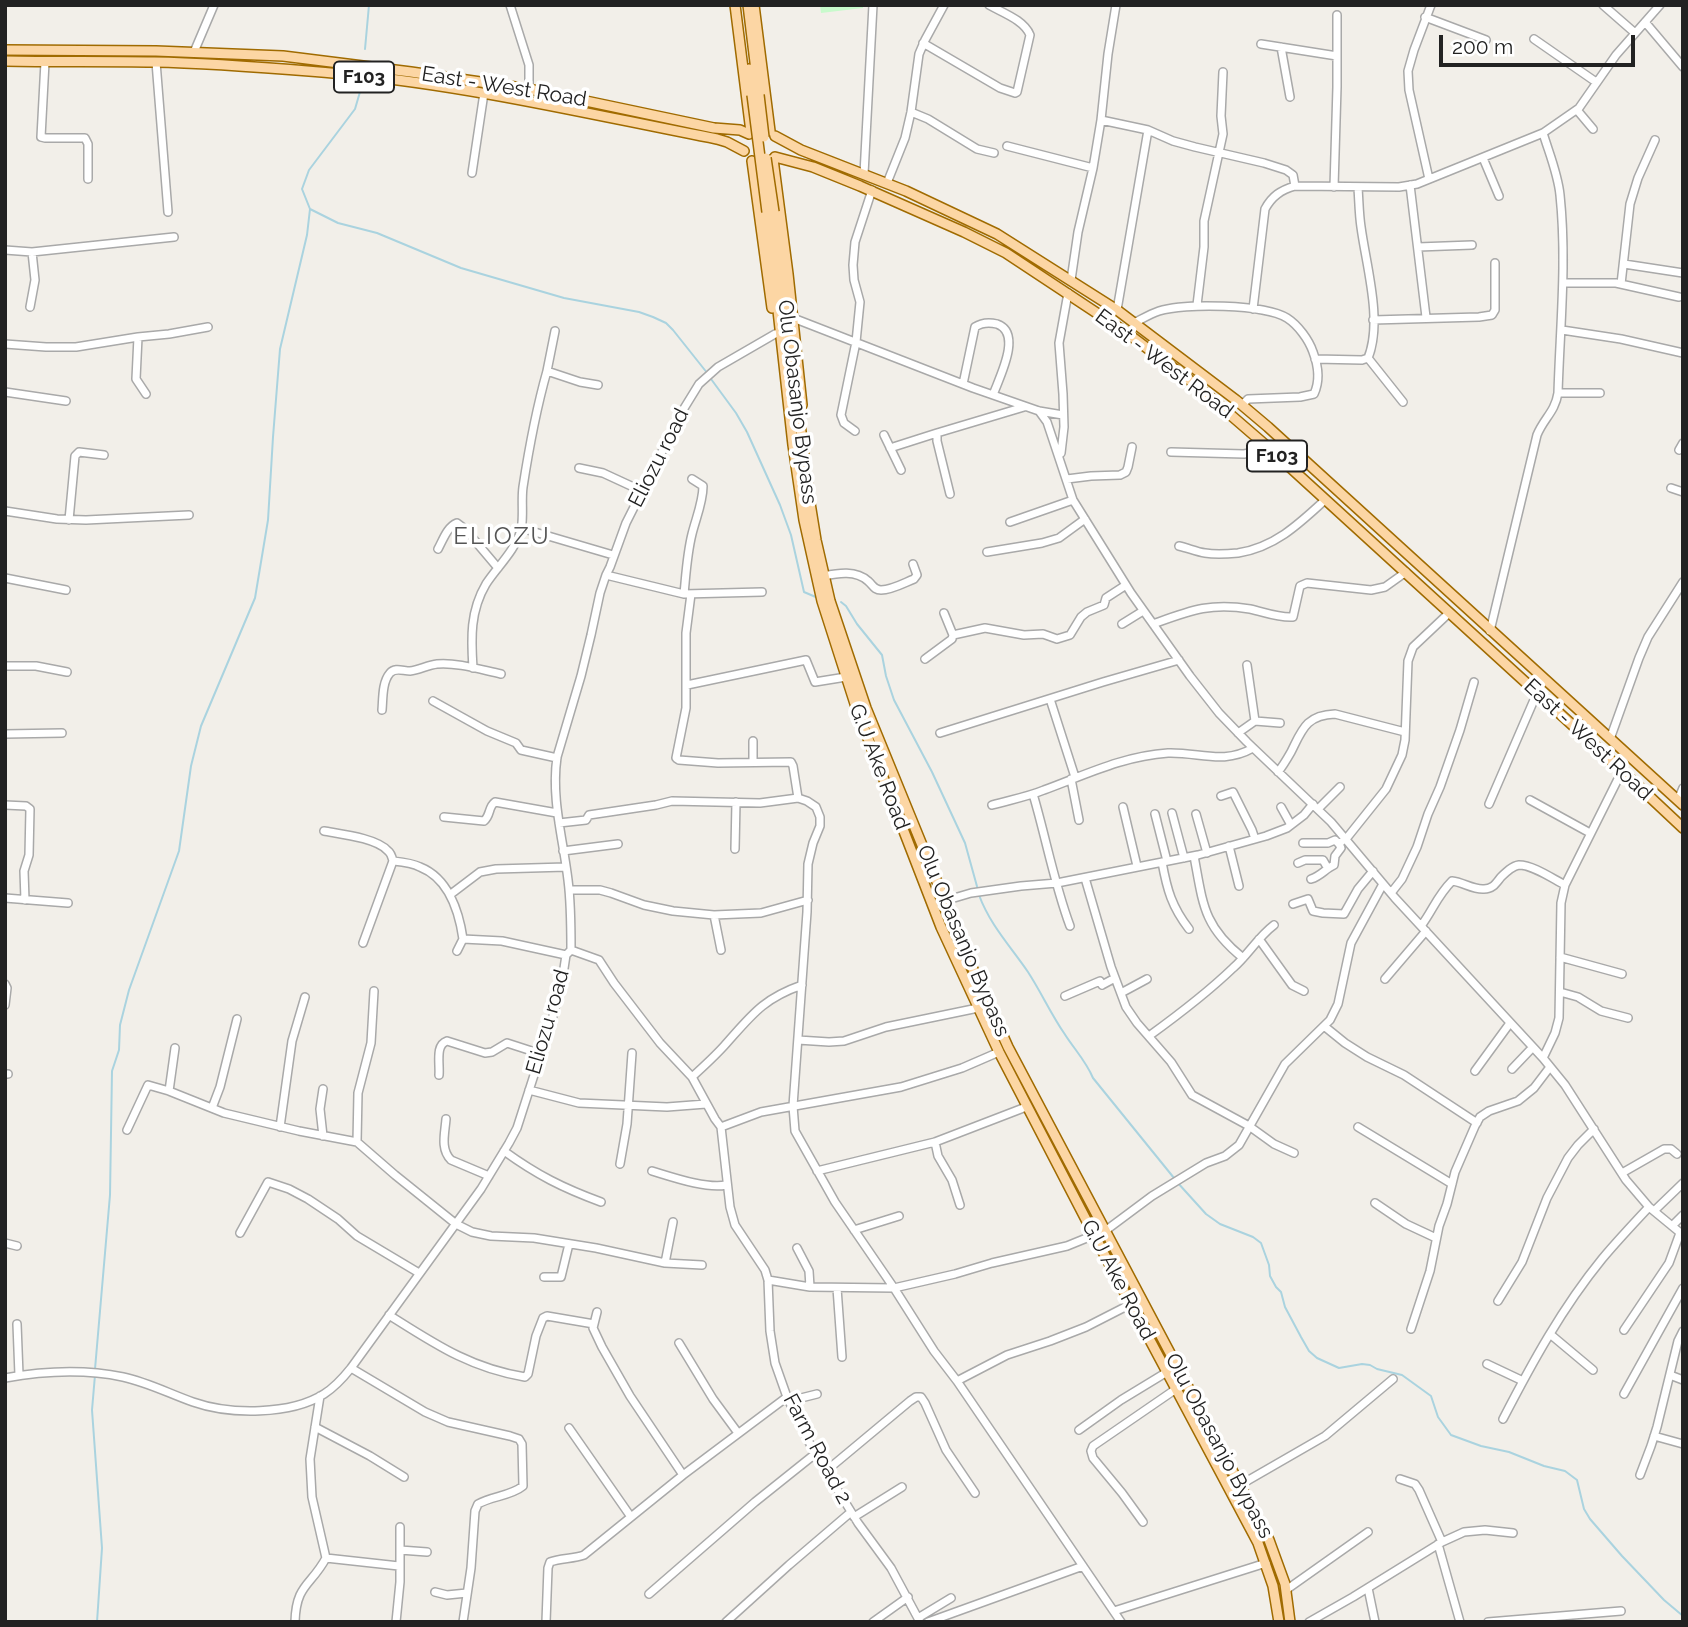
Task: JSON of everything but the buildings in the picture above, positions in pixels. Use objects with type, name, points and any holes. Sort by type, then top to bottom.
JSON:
[{"type":"main road","points":[[735,5],[750,133],[744,151]]},
{"type":"main road","points":[[740,5],[755,95]]},
{"type":"main road","points":[[748,5],[755,95]]},
{"type":"main road","points":[[754,5],[772,134],[779,147],[774,158],[803,412],[797,445]]},
{"type":"main road","name":"East - West Road","points":[[5,50],[194,52],[296,58],[529,89],[750,133]]},
{"type":"main road","name":"East - West Road","points":[[5,61],[156,62],[346,75],[546,104],[717,139],[744,151]]},
{"type":"main road","name":"Olu Obasanjo Bypass","points":[[755,95],[797,445],[837,626],[866,708],[944,901],[1008,1047],[1269,1540],[1286,1590],[1290,1622]]},
{"type":"main road","points":[[727,130],[744,117],[748,108]]},
{"type":"main road","name":"F103","points":[[750,133],[759,129],[772,134]]},
{"type":"main road","name":"East - West Road","points":[[772,134],[783,142],[887,183],[997,234],[1117,310],[1242,405],[1680,803]]},
{"type":"main road","name":"F103","points":[[744,151],[752,161],[765,163],[774,158]]},
{"type":"main road","name":"East - West Road","points":[[774,158],[813,167],[872,190],[964,232],[1006,253],[1127,332],[1223,407],[1683,828]]},
{"type":"main road","points":[[752,161],[783,391],[797,445]]},
{"type":"main road","name":"G.U Ake Road","points":[[797,445],[804,520],[822,601],[845,677],[941,927],[1026,1107],[1258,1543],[1273,1586],[1279,1622]]},
{"type":"street","points":[[194,52],[214,5]]},
{"type":"street","points":[[510,5],[529,65],[529,89]]},
{"type":"street","points":[[864,174],[873,5]]},
{"type":"street","points":[[887,183],[905,138],[919,54],[944,5]]},
{"type":"street","points":[[923,43],[1000,88],[1017,92],[1030,35],[1018,22],[989,5]]},
{"type":"street","points":[[1071,280],[1101,120],[1116,5]]},
{"type":"street","points":[[1429,179],[1409,90],[1408,71],[1431,5]]},
{"type":"street","points":[[1603,5],[1635,33]]},
{"type":"street","points":[[1253,309],[1265,209],[1270,199],[1295,186],[1358,188],[1410,185],[1543,133],[1577,110],[1616,55],[1660,5]]},
{"type":"street","points":[[1334,187],[1336,15]]},
{"type":"street","points":[[1425,17],[1486,40]]},
{"type":"street","points":[[1645,22],[1683,67]]},
{"type":"street","points":[[1534,39],[1597,82]]},
{"type":"street","points":[[1261,44],[1337,56]]},
{"type":"street","points":[[1281,47],[1290,97]]},
{"type":"street","points":[[45,62],[41,137],[85,138],[88,144],[88,179]]},
{"type":"street","points":[[156,62],[168,212]]},
{"type":"street","points":[[1197,305],[1204,247],[1204,221],[1223,135],[1223,72]]},
{"type":"street","points":[[472,173],[484,93]]},
{"type":"street","points":[[1577,110],[1592,130]]},
{"type":"street","points":[[911,112],[928,119],[977,149],[994,153]]},
{"type":"street","points":[[1101,120],[1147,130],[1184,144],[1286,170],[1293,175],[1295,186]]},
{"type":"street","points":[[1117,310],[1147,130]]},
{"type":"street","points":[[1490,631],[1537,436],[1543,422],[1556,405],[1558,393],[1563,243],[1560,193],[1543,133]]},
{"type":"street","points":[[1621,284],[1630,204],[1638,178],[1656,140]]},
{"type":"street","points":[[1007,146],[1093,168]]},
{"type":"street","points":[[1483,158],[1499,197]]},
{"type":"street","points":[[1410,185],[1426,317]]},
{"type":"street","points":[[1358,188],[1372,294],[1373,320],[1368,358]]},
{"type":"street","points":[[855,431],[844,424],[841,415],[856,342],[860,302],[854,280],[855,242],[872,190]]},
{"type":"street","points":[[5,250],[32,251],[174,237]]},
{"type":"street","points":[[1418,247],[1472,245]]},
{"type":"street","points":[[30,307],[36,280],[32,251]]},
{"type":"street","points":[[1373,320],[1492,315],[1495,310],[1495,263]]},
{"type":"street","points":[[1624,264],[1683,273]]},
{"type":"street","points":[[1563,283],[1621,284],[1679,297]]},
{"type":"street","points":[[1060,457],[1064,427],[1059,343],[1068,293]]},
{"type":"street","points":[[1134,323],[1160,310],[1197,305],[1253,309],[1288,318],[1307,340],[1315,359],[1318,377],[1316,391],[1314,394],[1248,399],[1242,405]]},
{"type":"street","points":[[793,318],[993,395],[1039,411],[1063,415]]},
{"type":"street","points":[[963,384],[975,327],[984,323],[997,324],[1005,330],[1010,343],[993,395]]},
{"type":"street","points":[[5,344],[76,347],[208,327]]},
{"type":"street","points":[[1562,330],[1621,338],[1683,353]]},
{"type":"street","points":[[473,668],[471,632],[475,612],[485,586],[517,541],[522,528],[522,500],[530,438],[555,331]]},
{"type":"street","name":"Eliozu road","points":[[5,1378],[63,1371],[126,1377],[196,1404],[234,1411],[302,1404],[338,1384],[351,1368],[456,1224],[489,1176],[517,1128],[569,953],[569,890],[554,776],[557,758],[581,676],[600,593],[626,523],[699,384],[718,367],[775,334]]},
{"type":"street","points":[[138,337],[136,379],[146,394]]},
{"type":"street","points":[[1315,359],[1368,358]]},
{"type":"street","points":[[1368,358],[1403,402]]},
{"type":"street","points":[[547,371],[598,385]]},
{"type":"street","points":[[5,392],[66,401]]},
{"type":"street","points":[[1558,393],[1600,393]]},
{"type":"street","points":[[890,448],[1026,406]]},
{"type":"street","points":[[1039,411],[1047,422],[1073,500],[1143,611],[1219,713],[1316,807],[1423,929],[1543,1058],[1565,1085],[1622,1173],[1651,1209],[1681,1234],[1665,1271],[1624,1330]]},
{"type":"street","points":[[937,433],[950,494]]},
{"type":"street","points":[[884,435],[901,470]]},
{"type":"street","points":[[1067,479],[1120,475],[1126,472],[1132,447]]},
{"type":"street","points":[[1171,452],[1244,454],[1270,449]]},
{"type":"street","points":[[69,520],[75,456],[79,453],[104,455]]},
{"type":"street","points":[[579,468],[603,473],[642,491]]},
{"type":"street","points":[[692,479],[704,486],[685,570],[688,594],[686,708],[676,758],[718,763],[790,762],[793,765],[798,798]]},
{"type":"street","points":[[1671,488],[1683,492]]},
{"type":"street","points":[[1010,522],[1073,500]]},
{"type":"street","points":[[1179,546],[1207,554],[1253,550],[1276,541],[1292,530],[1325,500]]},
{"type":"street","points":[[5,511],[69,520],[189,514]]},
{"type":"street","points":[[988,552],[1059,538],[1085,519]]},
{"type":"street","points":[[438,549],[449,529],[457,523],[498,568]]},
{"type":"street","points":[[522,528],[613,555]]},
{"type":"street","points":[[824,576],[841,572],[857,575],[866,579],[875,589],[881,590],[914,579],[917,575],[913,564]]},
{"type":"street","points":[[1153,624],[1193,609],[1219,605],[1250,609],[1283,618],[1293,617],[1300,586],[1307,583],[1371,590],[1385,587],[1406,572]]},
{"type":"street","points":[[606,575],[688,594],[762,592]]},
{"type":"street","points":[[5,578],[66,590]]},
{"type":"street","points":[[1610,739],[1648,637],[1683,582]]},
{"type":"street","points":[[953,635],[985,628],[1006,633],[1043,634],[1057,639],[1064,638],[1070,635],[1087,611],[1104,605],[1107,598],[1126,585]]},
{"type":"street","points":[[1122,624],[1143,611]]},
{"type":"street","points":[[925,659],[953,639],[944,613]]},
{"type":"street","points":[[1311,879],[1334,865],[1335,856],[1343,840],[1390,782],[1402,755],[1408,661],[1413,647],[1449,613]]},
{"type":"street","points":[[687,685],[806,660],[815,682],[845,677]]},
{"type":"street","points":[[940,733],[1103,681],[1179,660]]},
{"type":"street","points":[[382,710],[386,681],[390,672],[395,669],[413,671],[436,664],[501,674]]},
{"type":"street","points":[[1247,665],[1255,721]]},
{"type":"street","points":[[5,666],[36,666],[67,672]]},
{"type":"street","points":[[1391,893],[1402,879],[1417,848],[1460,730],[1474,682]]},
{"type":"street","points":[[1489,804],[1537,693]]},
{"type":"street","points":[[1051,699],[1073,778],[1079,820]]},
{"type":"street","points":[[433,701],[487,731],[516,743],[521,750],[557,758]]},
{"type":"street","points":[[1278,772],[1302,729],[1313,718],[1335,715],[1405,732]]},
{"type":"street","points":[[1238,733],[1255,721],[1280,723]]},
{"type":"street","points":[[5,734],[62,733]]},
{"type":"street","points":[[753,741],[753,762]]},
{"type":"street","points":[[992,805],[1033,794],[1118,761],[1171,753],[1222,757],[1240,755],[1253,748]]},
{"type":"street","points":[[1543,1058],[1558,1026],[1561,903],[1565,885],[1622,771]]},
{"type":"street","points":[[944,901],[971,893],[1057,883],[1207,853],[1287,828],[1340,787]]},
{"type":"street","points":[[1680,803],[1683,788]]},
{"type":"street","points":[[1221,796],[1237,791],[1255,839]]},
{"type":"street","points":[[1033,794],[1060,899],[1070,926]]},
{"type":"street","points":[[559,823],[586,820],[589,815],[671,801],[760,803],[798,798],[816,807],[820,825],[808,864],[808,900],[793,1106],[795,1131],[854,1230],[934,1351],[1121,1622]]},
{"type":"street","points":[[1530,800],[1590,833]]},
{"type":"street","points":[[443,817],[484,821],[495,802],[558,813]]},
{"type":"street","points":[[735,849],[736,802]]},
{"type":"street","points":[[5,804],[26,806],[30,809],[24,900]]},
{"type":"street","points":[[1123,807],[1137,866]]},
{"type":"street","points":[[1281,807],[1291,825]]},
{"type":"street","points":[[1172,813],[1184,858]]},
{"type":"street","points":[[1155,814],[1165,862],[1166,886],[1176,912],[1189,929]]},
{"type":"street","points":[[1196,814],[1207,853]]},
{"type":"street","points":[[324,831],[379,844],[388,850],[393,861],[363,943]]},
{"type":"street","points":[[1303,843],[1343,840]]},
{"type":"street","points":[[563,851],[618,844]]},
{"type":"street","points":[[1229,846],[1239,886]]},
{"type":"street","points":[[1194,856],[1207,916],[1226,945],[1243,958]]},
{"type":"street","points":[[1298,863],[1305,860],[1323,860],[1327,867]]},
{"type":"street","points":[[393,861],[423,867],[451,894],[463,939],[457,951]]},
{"type":"street","points":[[1385,979],[1423,929],[1439,895],[1452,881],[1484,889],[1493,887],[1511,868],[1521,865],[1565,885]]},
{"type":"street","points":[[451,894],[480,872],[566,867]]},
{"type":"street","points":[[1293,904],[1308,899],[1313,911],[1345,915],[1358,889],[1373,871]]},
{"type":"street","points":[[1085,878],[1115,978],[1126,1006],[1137,1023],[1171,1062],[1192,1095],[1294,1153]]},
{"type":"street","points":[[1105,1231],[1153,1196],[1206,1163],[1225,1156],[1239,1144],[1285,1064],[1330,1020],[1338,1004],[1351,943],[1383,884]]},
{"type":"street","points":[[569,890],[600,890],[654,907],[714,915],[761,913],[808,900]]},
{"type":"street","points":[[5,898],[68,903]]},
{"type":"street","points":[[714,915],[721,950]]},
{"type":"street","points":[[1149,1036],[1200,998],[1274,925]]},
{"type":"street","name":"Farm Road 2","points":[[463,939],[502,941],[599,960],[660,1043],[692,1077],[721,1127],[726,1185],[735,1226],[765,1270],[768,1280],[770,1331],[775,1363],[788,1399],[815,1454],[853,1515],[891,1568],[919,1620]]},
{"type":"street","points":[[1259,939],[1292,985],[1304,991]]},
{"type":"street","points":[[1560,957],[1622,974]]},
{"type":"street","points":[[1065,996],[1100,981],[1102,985],[1115,978]]},
{"type":"street","points":[[1121,993],[1147,979]]},
{"type":"street","points":[[5,984],[5,1005]]},
{"type":"street","points":[[692,1077],[767,1001],[802,985]]},
{"type":"street","points":[[357,1142],[358,1093],[371,1044],[374,991]]},
{"type":"street","points":[[1560,992],[1578,997],[1601,1011],[1628,1018]]},
{"type":"street","points":[[280,1127],[292,1041],[305,997]]},
{"type":"street","points":[[798,1040],[844,1041],[886,1027],[978,1008]]},
{"type":"street","points":[[212,1108],[237,1019]]},
{"type":"street","points":[[1475,1071],[1510,1023]]},
{"type":"street","points":[[1324,1026],[1367,1057],[1404,1075],[1477,1123]]},
{"type":"street","points":[[439,1075],[439,1047],[442,1042],[447,1041],[485,1053],[507,1043],[541,1054]]},
{"type":"street","points":[[1512,1069],[1532,1047]]},
{"type":"street","points":[[169,1091],[175,1048]]},
{"type":"street","points":[[620,1164],[629,1105],[632,1052]]},
{"type":"street","points":[[721,1127],[761,1112],[901,1087],[962,1068],[999,1052]]},
{"type":"street","points":[[1411,1329],[1430,1271],[1436,1238],[1455,1172],[1480,1117],[1518,1101],[1534,1088],[1550,1067]]},
{"type":"street","points":[[127,1130],[148,1085],[224,1113],[357,1142],[456,1224],[472,1232],[491,1236],[534,1238],[665,1263],[702,1265]]},
{"type":"street","points":[[323,1089],[320,1109],[323,1136]]},
{"type":"street","points":[[529,1090],[579,1103],[667,1107],[706,1104]]},
{"type":"street","points":[[817,1171],[934,1142],[1026,1107]]},
{"type":"street","points":[[446,1119],[444,1148],[447,1156],[489,1176]]},
{"type":"street","points":[[1358,1127],[1452,1184]]},
{"type":"street","points":[[1498,1301],[1521,1262],[1554,1183],[1578,1144],[1594,1129]]},
{"type":"street","points":[[934,1142],[960,1205]]},
{"type":"street","points":[[1622,1173],[1664,1149],[1671,1149],[1676,1154]]},
{"type":"street","points":[[504,1151],[544,1179],[601,1202]]},
{"type":"street","points":[[652,1171],[717,1187],[726,1185]]},
{"type":"street","points":[[240,1233],[268,1182],[308,1199],[338,1219],[357,1236],[419,1273]]},
{"type":"street","points":[[1503,1419],[1550,1334],[1602,1259],[1651,1209],[1683,1182]]},
{"type":"street","points":[[1375,1203],[1406,1224],[1436,1238]]},
{"type":"street","points":[[1672,1226],[1683,1215]]},
{"type":"street","points":[[854,1230],[899,1216]]},
{"type":"street","points":[[665,1263],[673,1222]]},
{"type":"street","points":[[768,1280],[810,1287],[894,1288],[1067,1246],[1094,1235]]},
{"type":"street","points":[[5,1243],[17,1245]]},
{"type":"street","points":[[544,1277],[561,1277],[569,1244]]},
{"type":"street","points":[[797,1248],[809,1271],[810,1287]]},
{"type":"street","points":[[837,1288],[842,1357]]},
{"type":"street","points":[[1624,1394],[1683,1288]]},
{"type":"street","points":[[957,1381],[1007,1355],[1050,1342],[1131,1304]]},
{"type":"street","points":[[597,1312],[593,1328],[602,1347],[630,1396],[683,1475]]},
{"type":"street","points":[[389,1315],[456,1356],[475,1364],[525,1377],[543,1318],[547,1316],[594,1324]]},
{"type":"street","points":[[17,1324],[19,1376]]},
{"type":"street","points":[[1640,1475],[1654,1436],[1683,1331]]},
{"type":"street","points":[[1550,1334],[1593,1370]]},
{"type":"street","points":[[678,1343],[738,1433]]},
{"type":"street","points":[[1487,1364],[1523,1381]]},
{"type":"street","points":[[351,1368],[425,1412],[448,1422],[510,1436],[522,1444],[523,1486],[519,1490],[487,1499],[478,1504],[475,1511],[463,1622]]},
{"type":"street","points":[[1079,1430],[1167,1372]]},
{"type":"street","points":[[1670,1374],[1683,1380]]},
{"type":"street","points":[[1240,1485],[1325,1436],[1393,1379]]},
{"type":"street","points":[[1143,1522],[1093,1458],[1091,1451],[1093,1446],[1113,1431],[1176,1389]]},
{"type":"street","points":[[546,1622],[550,1562],[575,1559],[584,1555],[738,1433],[788,1399],[817,1394]]},
{"type":"street","points":[[295,1622],[298,1597],[326,1558],[312,1497],[310,1460],[320,1396]]},
{"type":"street","points":[[826,1471],[909,1401],[921,1397],[946,1450],[975,1493]]},
{"type":"street","points":[[315,1427],[404,1477]]},
{"type":"street","points":[[569,1429],[631,1517]]},
{"type":"street","points":[[1654,1436],[1683,1444]]},
{"type":"street","points":[[649,1594],[815,1454]]},
{"type":"street","points":[[1400,1479],[1415,1484],[1419,1490],[1440,1543],[1460,1622]]},
{"type":"street","points":[[726,1622],[789,1565],[853,1515],[902,1487]]},
{"type":"street","points":[[396,1622],[400,1582],[400,1527]]},
{"type":"street","points":[[1309,1622],[1440,1543],[1464,1532],[1485,1530],[1513,1533]]},
{"type":"street","points":[[1286,1590],[1368,1532]]},
{"type":"street","points":[[400,1550],[427,1552]]},
{"type":"street","points":[[326,1558],[399,1566]]},
{"type":"street","points":[[1114,1611],[1266,1563]]},
{"type":"street","points":[[928,1622],[1083,1566]]},
{"type":"street","points":[[1368,1588],[1375,1622]]},
{"type":"street","points":[[435,1592],[447,1595],[467,1593]]},
{"type":"street","points":[[873,1622],[908,1597]]},
{"type":"street","points":[[919,1620],[951,1598]]},
{"type":"street","points":[[1488,1622],[1621,1611]]},
{"type":"green space","points":[[820,5],[863,5],[863,8],[821,13]]},
{"type":"waterway","points":[[365,49],[369,5]]},
{"type":"waterway","points":[[362,85],[355,109],[309,170],[302,189],[310,209],[338,223],[377,233],[461,268],[564,298],[653,317],[673,330],[708,374]]},
{"type":"waterway","points":[[95,1369],[110,1195],[112,1071],[119,1050],[120,1025],[129,990],[179,851],[191,766],[201,726],[255,598],[268,520],[280,349],[307,235],[310,209]]},
{"type":"waterway","points":[[711,379],[747,432],[780,505],[791,535],[804,592],[818,598]]},
{"type":"waterway","points":[[841,602],[882,655],[894,700],[965,843],[978,890]]},
{"type":"waterway","points":[[979,895],[995,926],[1028,972],[1093,1078],[1174,1178]]},
{"type":"waterway","points":[[1177,1182],[1206,1214],[1220,1224],[1261,1243],[1270,1276],[1281,1292],[1285,1307],[1309,1351],[1317,1358],[1339,1368],[1362,1364],[1402,1375],[1431,1396],[1438,1417],[1451,1435],[1565,1471],[1577,1480],[1584,1509],[1590,1519],[1664,1600],[1683,1616]]},
{"type":"waterway","points":[[95,1375],[92,1410],[102,1548],[97,1622]]},
{"type":"district","name":"ELIOZU","points":[[502,537]]}]
